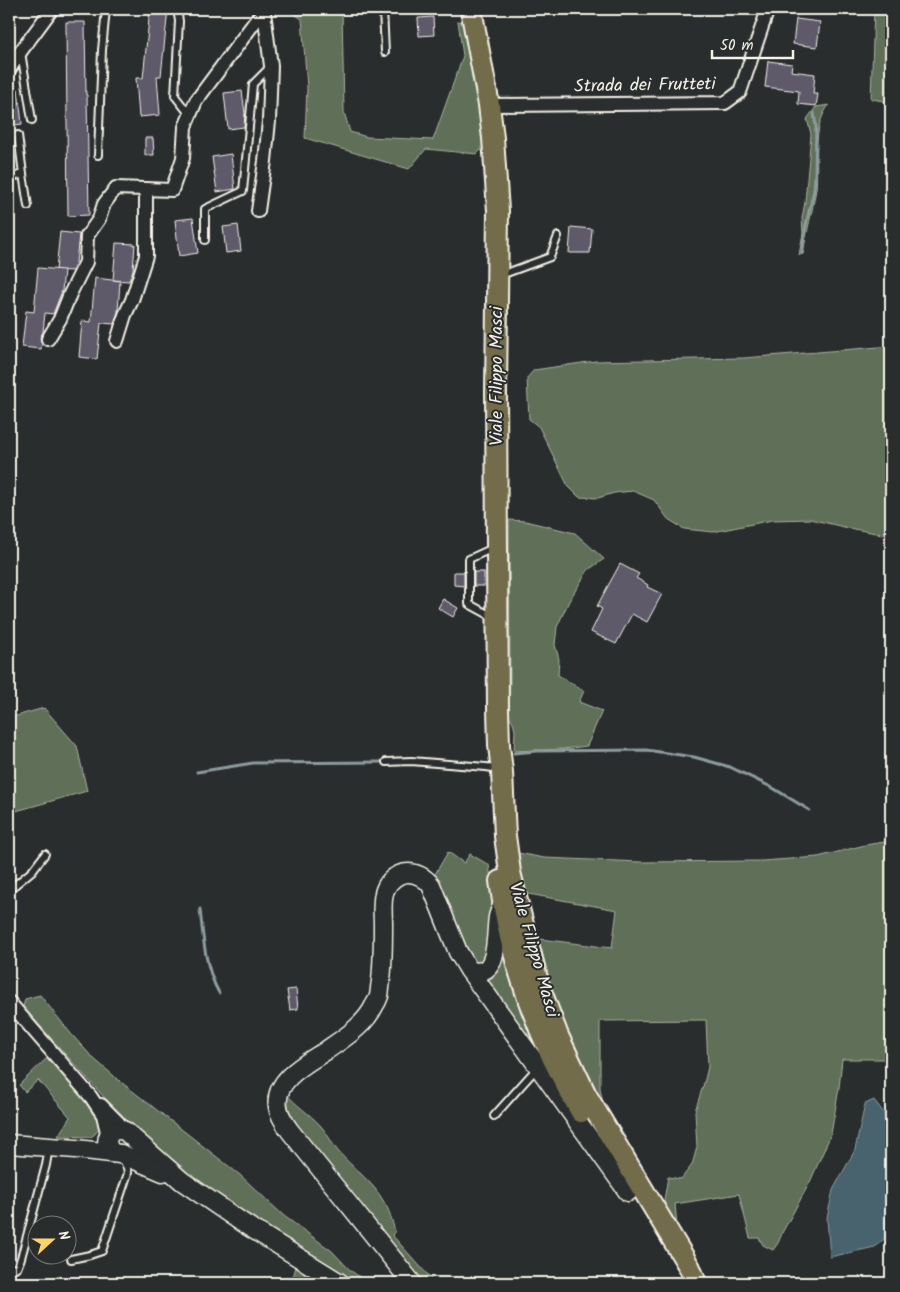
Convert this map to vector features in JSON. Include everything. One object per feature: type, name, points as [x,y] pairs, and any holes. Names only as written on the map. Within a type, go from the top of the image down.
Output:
[{"type":"main road","name":"Viale Filippo Masci","points":[[471,9],[494,138],[498,211],[496,393],[499,769],[510,872],[516,902],[539,986],[558,1036],[586,1095],[690,1268],[696,1283]]},
{"type":"main road","name":"Viale Filippo Masci","points":[[499,769],[493,798],[495,837],[503,905],[518,968],[534,1014],[563,1081],[678,1275],[685,1283]]},
{"type":"main road","name":"Viale Filippo Masci","points":[[503,905],[509,888],[510,872]]},
{"type":"main road","points":[[412,1283],[290,1131],[278,1108],[281,1088],[288,1078],[301,1066],[347,1035],[372,1010],[379,996],[384,954],[384,895],[386,887],[394,878],[405,873],[419,875],[427,881],[458,952],[469,970],[628,1192]]},
{"type":"main road","points":[[469,970],[481,972],[487,969],[492,962],[499,915],[503,905]]},
{"type":"main road","points":[[538,1067],[572,1097]]},
{"type":"main road","name":"Viale Filippo Masci","points":[[572,1097],[588,1110],[610,1136]]},
{"type":"main road","points":[[9,1144],[76,1149],[98,1144],[118,1143],[143,1156],[243,1223],[340,1283]]},
{"type":"street","points":[[9,70],[52,9]]},
{"type":"street","name":"Strada dei Frutteti","points":[[489,105],[725,103],[740,92],[768,9]]},
{"type":"street","points":[[48,339],[60,319],[86,262],[87,236],[99,219],[104,204],[116,188],[172,190],[183,158],[185,127],[196,101],[264,10]]},
{"type":"street","points":[[258,211],[266,162],[271,66],[264,10]]},
{"type":"street","points":[[241,40],[260,41],[268,45]]},
{"type":"street","points":[[117,341],[146,256],[146,189]]},
{"type":"street","points":[[9,1002],[91,1097],[107,1110],[118,1143]]},
{"type":"lane","points":[[9,14],[12,9]]},
{"type":"lane","points":[[98,155],[102,50],[106,9]]},
{"type":"lane","points":[[178,9],[175,96],[190,115]]},
{"type":"lane","points":[[383,9],[384,52]]},
{"type":"lane","points":[[21,51],[32,120]]},
{"type":"lane","points":[[205,240],[205,209],[243,191],[253,84],[271,66]]},
{"type":"lane","points":[[18,135],[28,206]]},
{"type":"lane","points":[[9,178],[23,174]]},
{"type":"lane","points":[[497,276],[550,257],[558,236]]},
{"type":"lane","points":[[497,546],[469,559],[469,604],[497,620]]},
{"type":"lane","points":[[386,762],[411,761],[499,769]]},
{"type":"lane","points":[[9,890],[32,871],[45,854]]},
{"type":"lane","points":[[494,1116],[538,1067]]},
{"type":"lane","points":[[78,1258],[102,1251],[128,1172],[118,1143]]},
{"type":"lane","points":[[9,1272],[18,1266],[21,1258],[50,1147]]},
{"type":"green space","points":[[286,9],[342,9],[344,112],[350,132],[367,137],[433,140],[463,56],[458,21],[470,25],[489,141],[477,154],[426,149],[409,169],[305,138],[307,88],[302,19]]},
{"type":"green space","points":[[874,9],[891,9],[891,127],[884,101],[871,99]]},
{"type":"green space","points":[[829,105],[823,114],[820,124],[815,197],[803,254],[799,255],[803,233],[802,218],[811,134],[807,119],[816,107]]},
{"type":"green space","points":[[891,346],[891,531],[882,534],[810,519],[772,520],[713,532],[684,529],[668,519],[654,500],[633,491],[614,493],[598,498],[579,497],[568,486],[539,427],[529,419],[527,378],[534,370],[595,361],[744,358]]},
{"type":"green space","points":[[509,520],[525,521],[575,533],[604,559],[588,570],[569,601],[557,627],[555,645],[559,659],[558,675],[584,691],[579,702],[602,711],[587,746],[514,751],[515,731],[509,716]]},
{"type":"green space","points":[[44,708],[77,746],[87,791],[9,813],[9,718]]},
{"type":"green space","points":[[891,841],[891,1059],[842,1059],[831,1134],[810,1182],[773,1250],[763,1245],[759,1238],[750,1238],[739,1194],[675,1204],[678,1235],[663,1206],[668,1177],[681,1179],[692,1165],[697,1147],[695,1111],[708,1067],[706,1020],[600,1021],[600,1088],[605,1116],[568,1043],[532,938],[612,948],[617,910],[523,893],[518,853],[544,858],[641,862],[762,861],[818,857],[865,845]]},
{"type":"green space","points":[[448,852],[464,863],[470,854],[489,865],[494,919],[491,955],[480,963],[472,961],[461,939],[450,906],[435,874]]},
{"type":"green space","points":[[503,938],[553,1075],[482,975]]},
{"type":"green space","points":[[40,995],[93,1058],[121,1082],[240,1175],[284,1216],[332,1251],[350,1270],[365,1281],[378,1283],[354,1283],[197,1181],[148,1141],[111,1105],[23,1007],[25,999]]},
{"type":"green space","points":[[48,1057],[94,1108],[100,1123],[99,1129],[91,1137],[58,1136],[70,1117],[38,1080],[25,1092],[19,1085]]},
{"type":"green space","points":[[286,1093],[320,1125],[337,1150],[379,1194],[389,1212],[395,1231],[392,1235],[435,1283],[422,1283],[290,1117]]},
{"type":"green space","points":[[297,1264],[326,1283],[291,1283]]},
{"type":"green space","points":[[400,1272],[409,1283],[378,1283],[392,1280]]},
{"type":"water","points":[[874,1100],[884,1113],[888,1150],[885,1238],[875,1247],[830,1257],[827,1218],[833,1190],[855,1150],[865,1104]]},
{"type":"building","points":[[150,9],[168,9],[161,76],[157,76],[160,115],[139,117],[136,78],[143,78]]},
{"type":"building","points":[[433,17],[434,35],[419,36],[418,18]]},
{"type":"building","points":[[796,19],[820,22],[817,47],[793,44]]},
{"type":"building","points":[[66,22],[85,22],[89,215],[68,216]]},
{"type":"building","points":[[768,61],[792,64],[791,71],[815,74],[813,94],[818,94],[816,106],[798,104],[799,91],[765,87]]},
{"type":"building","points":[[18,89],[22,124],[9,126],[9,90]]},
{"type":"building","points":[[242,91],[245,113],[244,127],[228,129],[224,93]]},
{"type":"building","points":[[145,138],[153,138],[154,155],[145,155]]},
{"type":"building","points":[[231,154],[235,189],[217,192],[212,157]]},
{"type":"building","points":[[193,218],[198,253],[179,256],[175,220]]},
{"type":"building","points":[[238,225],[241,251],[226,253],[223,227]]},
{"type":"building","points":[[571,227],[592,229],[590,253],[569,253]]},
{"type":"building","points":[[60,232],[79,234],[76,263],[72,271],[56,270]]},
{"type":"building","points":[[116,243],[135,244],[133,270],[129,281],[113,280]]},
{"type":"building","points":[[38,268],[64,270],[62,291],[53,314],[45,313],[43,332],[40,338],[41,349],[22,347],[26,311],[34,312]]},
{"type":"building","points":[[95,278],[120,281],[118,312],[114,324],[101,323],[97,359],[79,357],[82,321],[91,322]]},
{"type":"building","points":[[620,564],[639,574],[636,578],[648,585],[647,587],[662,594],[647,622],[632,614],[616,644],[591,632],[602,609],[597,606]]},
{"type":"building","points":[[454,572],[464,572],[464,586],[454,585]]},
{"type":"building","points":[[474,572],[484,572],[484,586],[474,586]]},
{"type":"building","points":[[443,599],[458,608],[453,617],[438,608]]},
{"type":"building","points":[[296,989],[298,1009],[290,1010],[287,990]]},
{"type":"waterway","points":[[802,253],[805,229],[814,190],[816,126],[814,113]]},
{"type":"waterway","points":[[514,753],[646,750],[694,757],[730,767],[773,788],[809,810]]},
{"type":"waterway","points":[[197,772],[253,763],[381,762]]},
{"type":"waterway","points":[[200,909],[208,963],[219,993]]}]
